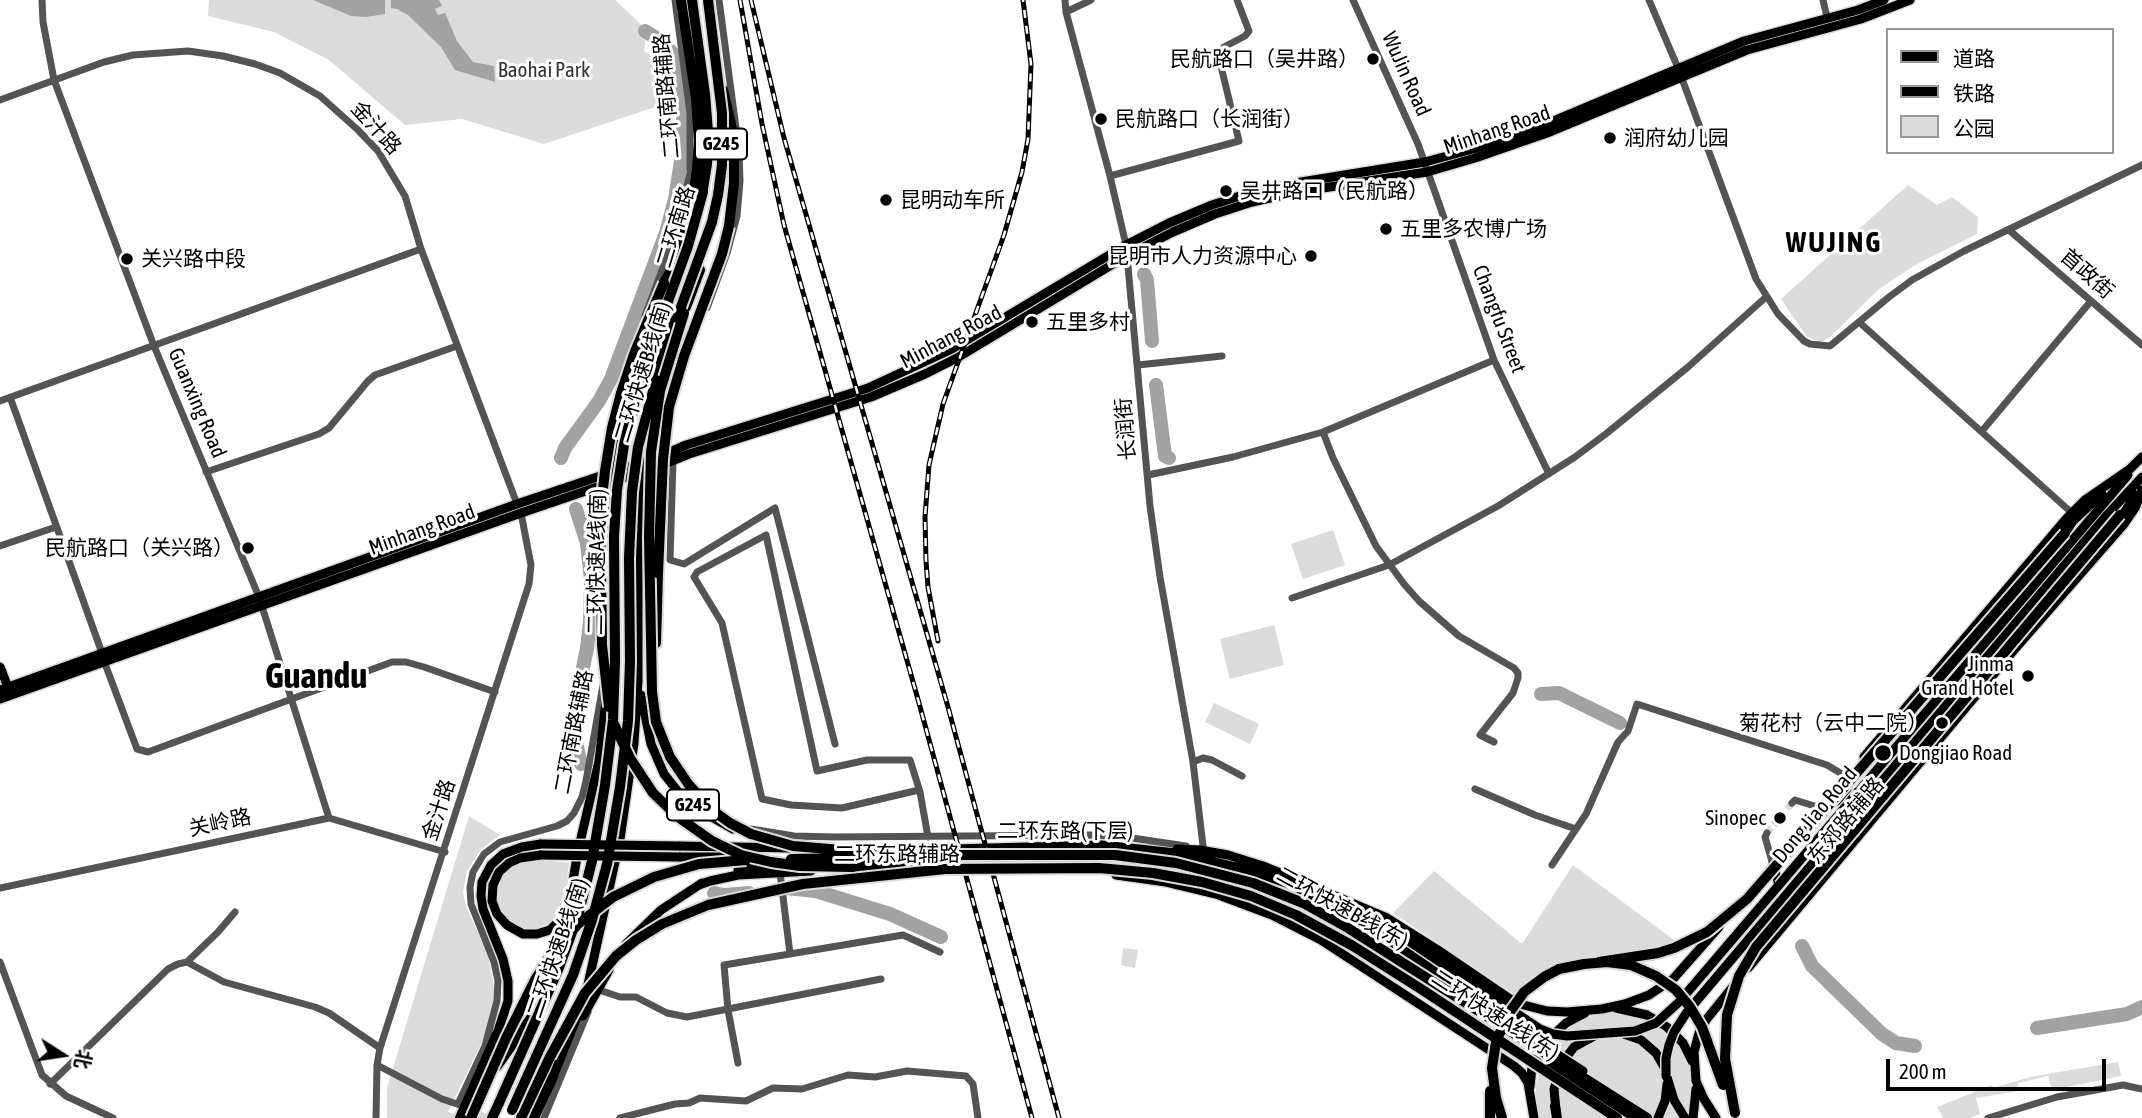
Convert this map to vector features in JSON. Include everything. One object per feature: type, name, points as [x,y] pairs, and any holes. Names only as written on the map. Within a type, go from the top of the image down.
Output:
[{"type":"highway","points":[[681,0],[697,113],[698,169],[687,223],[634,354],[611,428],[603,486],[600,542],[604,668],[609,708],[620,740],[644,780],[665,805],[694,829],[734,852],[771,862],[800,866],[945,869]]},
{"type":"highway","name":"二环快速A线(南)","points":[[492,1118],[558,970],[578,916],[592,861],[612,720],[615,661],[614,536],[624,445],[640,379],[688,246],[704,192],[707,114],[694,0]]},
{"type":"highway","name":"二环快速B线(南)","points":[[508,1118],[562,1002],[583,948],[600,892],[616,812],[627,732],[631,514],[638,447],[658,373],[715,209],[722,165],[720,92],[707,0]]},
{"type":"highway","points":[[684,23],[702,85],[707,114]]},
{"type":"highway","points":[[656,722],[654,674],[666,428],[678,375],[722,254],[729,226],[734,183],[733,136],[712,41]]},
{"type":"highway","points":[[664,283],[694,226],[704,192]]},
{"type":"highway","points":[[715,209],[701,265],[664,374],[652,438],[649,576],[652,692],[656,722],[670,757],[696,794],[721,817],[751,834],[805,847],[935,855]]},
{"type":"highway","points":[[1736,1116],[1727,1073],[1725,1033],[1731,996],[1746,961],[2120,515]]},
{"type":"highway","points":[[1490,1118],[1494,1050],[1507,1016],[1530,987],[1559,969],[1658,953],[1684,944],[1707,932],[1747,899],[2065,533]]},
{"type":"highway","name":"二环快速B线(东)","points":[[935,855],[1078,854],[1134,857],[1199,868],[1267,888],[1303,903],[1348,928],[1647,1118]]},
{"type":"highway","points":[[471,1118],[515,1020],[545,963],[578,924],[613,897],[654,877],[687,866],[713,862],[935,855]]},
{"type":"highway","name":"二环快速A线(东)","points":[[945,869],[1079,867],[1136,871],[1202,882],[1264,901],[1296,915],[1364,953],[1617,1118]]},
{"type":"highway","points":[[521,1118],[564,1030],[593,982],[626,948],[662,923],[708,905],[803,884],[945,869]]},
{"type":"highway","points":[[1599,962],[1631,965],[1664,981],[1686,1001],[1702,1027],[1736,1116]]},
{"type":"highway","points":[[462,1118],[497,1034]]},
{"type":"highway","points":[[462,1118],[514,1042]]},
{"type":"highway","points":[[1494,1050],[1493,1087],[1502,1118]]},
{"type":"highway","points":[[534,1118],[553,1077]]},
{"type":"highway","points":[[1555,1106],[1558,1118]]},
{"type":"main road","name":"二环南路","points":[[694,0],[710,114],[710,157],[706,192],[681,272],[628,400],[617,440],[611,477],[607,536],[605,719],[578,851],[572,893],[568,909],[560,921],[550,930],[537,934],[523,934],[506,925],[497,915],[492,901],[493,885],[499,872],[520,858],[541,855],[679,857],[865,860]]},
{"type":"main road","name":"二环南路","points":[[638,641],[638,537],[646,418],[652,387],[665,346],[706,236],[720,165],[721,132],[707,0]]},
{"type":"main road","name":"Minhang Road","points":[[0,699],[6,690],[611,477],[673,461],[871,397],[957,358],[1168,223],[1212,205],[1249,193],[1295,183],[1426,167],[1547,133],[1640,96],[1679,72],[1744,41],[1884,0]]},
{"type":"main road","name":"Minhang Road","points":[[1679,72],[1747,50],[1861,19],[1910,0]]},
{"type":"main road","name":"Minhang Road","points":[[643,467],[686,445],[803,409],[894,377],[952,349],[1127,250]]},
{"type":"main road","name":"东郊路辅路","points":[[1602,1009],[1649,995],[1680,971],[2072,513],[2142,457]]},
{"type":"main road","points":[[2065,533],[2081,513],[2142,457]]},
{"type":"main road","name":"Dong Jiao Road","points":[[1610,1033],[1635,1031],[1649,1026],[1663,1018],[1678,1003],[2142,457]]},
{"type":"main road","points":[[2120,515],[2128,507],[2142,479]]},
{"type":"main road","name":"Dong Jiao Road","points":[[1657,1118],[1665,1101],[1669,1045],[1687,1012],[2107,515],[2142,479]]},
{"type":"main road","name":"东郊路辅路","points":[[1695,1076],[1694,1052],[1702,1027],[1710,1014],[1959,714],[2124,524],[2135,508],[2142,489]]},
{"type":"main road","points":[[553,1077],[585,995],[618,852],[634,743],[638,641]]},
{"type":"main road","name":"G245","points":[[638,641],[642,702],[651,744],[672,785],[698,809],[731,828],[760,838],[817,847],[863,849]]},
{"type":"main road","points":[[0,667],[6,690]]},
{"type":"main road","points":[[514,1042],[550,984],[581,894],[600,812],[605,719]]},
{"type":"main road","points":[[1821,808],[1858,792]]},
{"type":"main road","name":"二环东路(下层)","points":[[863,849],[1081,844],[1203,853]]},
{"type":"main road","points":[[497,1034],[506,1010],[509,987],[505,965],[483,909],[481,896],[482,882],[491,865],[503,854],[517,848],[541,845],[863,849]]},
{"type":"main road","points":[[1203,853],[1303,890],[1361,923],[1657,1118]]},
{"type":"main road","name":"G245","points":[[1203,853],[1254,863],[1358,904],[1398,924],[1507,998],[1526,1007],[1567,1012],[1614,1008],[1636,1011],[1667,1027],[1689,1053],[1697,1096],[1693,1118]]},
{"type":"main road","name":"二环东路(下层)","points":[[865,860],[1070,855],[1127,858],[1199,868],[1253,883],[1298,900],[1355,932],[1635,1118]]},
{"type":"main road","name":"G245","points":[[1127,858],[1166,866],[1226,898]]},
{"type":"main road","points":[[553,1077],[589,1004],[624,947],[662,910],[699,885],[733,872],[762,865],[865,860]]},
{"type":"main road","points":[[1773,865],[1779,885]]},
{"type":"main road","name":"二环东路辅路","points":[[699,885],[738,875],[1084,872],[1154,880],[1226,898],[1261,910],[1308,932],[1387,981],[1509,1063],[1524,1076],[1530,1098]]},
{"type":"main road","points":[[1302,882],[1346,903],[1401,936],[1546,1032],[1567,1036],[1610,1033],[1631,1036],[1650,1046],[1661,1060],[1674,1100],[1685,1118]]},
{"type":"main road","points":[[1532,1118],[1532,1067],[1546,1042],[1566,1023],[1590,1011],[1602,1009]]},
{"type":"main road","points":[[1555,1106],[1555,1080],[1567,1055],[1582,1041],[1610,1033]]},
{"type":"main road","points":[[1695,1076],[1701,1093],[1716,1118]]},
{"type":"street","name":"Guanxing Road","points":[[42,0],[43,22],[54,80],[154,346],[260,601],[330,818]]},
{"type":"street","name":"二环南路辅路","points":[[611,477],[630,363],[677,230],[690,173],[690,113],[675,0]]},
{"type":"street","points":[[643,467],[645,441],[654,409],[691,343],[711,300],[737,216],[740,181],[738,144],[719,0]]},
{"type":"street","name":"长润街","points":[[1065,0],[1127,250],[1150,506],[1160,577],[1194,762],[1203,853]]},
{"type":"street","points":[[1066,12],[1091,0]]},
{"type":"street","points":[[1110,176],[1239,141],[1219,58],[1224,47],[1249,31],[1237,0]]},
{"type":"street","name":"WuJin Road","points":[[1353,0],[1408,119],[1426,167]]},
{"type":"street","points":[[1649,0],[1679,72],[1756,279],[1777,314],[1810,344],[1830,346],[1912,280],[1964,251],[2142,165]]},
{"type":"street","points":[[1823,0],[1827,17]]},
{"type":"street","name":"金汁路","points":[[0,100],[104,62],[133,55],[188,51],[223,56],[280,73],[330,105],[378,151],[405,196],[421,249],[519,509],[530,565],[529,584],[380,1048],[376,1118]]},
{"type":"street","name":"Changfu Street","points":[[1426,167],[1494,360],[1549,474]]},
{"type":"street","name":"首政街","points":[[2009,230],[2142,345]]},
{"type":"street","points":[[0,401],[421,249]]},
{"type":"street","points":[[1292,598],[1390,565],[1498,506],[1549,474],[1607,433],[1668,384],[1766,297]]},
{"type":"street","points":[[1982,431],[2091,301]]},
{"type":"street","points":[[1859,322],[2072,513]]},
{"type":"street","points":[[206,472],[319,434],[329,428],[375,375],[457,346]]},
{"type":"street","points":[[1138,365],[1222,356]]},
{"type":"street","points":[[1148,475],[1233,457],[1323,432],[1494,360]]},
{"type":"street","points":[[10,397],[137,749],[148,752],[392,662],[406,662],[424,667],[495,692]]},
{"type":"street","points":[[1323,432],[1332,458],[1376,546],[1419,601],[1468,642],[1514,668],[1518,673],[1513,693],[1480,735],[1494,742]]},
{"type":"street","points":[[673,461],[670,560],[684,564],[722,623],[762,799],[791,805],[842,808],[919,790]]},
{"type":"street","points":[[684,564],[775,508],[835,744]]},
{"type":"street","points":[[0,546],[56,527]]},
{"type":"street","points":[[694,577],[697,572],[712,563],[766,535],[817,771],[867,760],[910,760],[928,837]]},
{"type":"street","name":"二环南路辅路","points":[[377,1065],[459,1105],[485,1046],[497,1001],[498,981],[494,962],[471,904],[473,872],[480,860],[495,845],[512,837],[557,826],[567,821],[577,808],[586,780],[601,704],[607,622]]},
{"type":"street","points":[[1552,864],[1586,814],[1618,742],[1628,731],[1637,704],[1827,765],[1847,777]]},
{"type":"street","points":[[1194,762],[1203,758],[1212,760],[1242,776]]},
{"type":"street","points":[[1475,789],[1576,829]]},
{"type":"street","points":[[1792,803],[1795,800],[1821,808]]},
{"type":"street","name":"二环东路辅路","points":[[698,809],[732,825],[774,834],[814,837],[1096,835],[1144,839],[1203,853]]},
{"type":"street","name":"关岭路","points":[[0,888],[330,818],[445,852]]},
{"type":"street","points":[[1767,833],[1765,836],[1773,865]]},
{"type":"street","points":[[780,875],[790,954]]},
{"type":"street","points":[[50,1084],[168,969],[187,962],[218,933],[234,912]]},
{"type":"street","points":[[738,1063],[728,1010],[724,965],[903,935],[940,952]]},
{"type":"street","points":[[544,1118],[599,990],[624,947]]},
{"type":"street","points":[[0,962],[42,1075],[66,1097],[113,1118]]},
{"type":"street","points":[[187,962],[224,982],[315,1007],[380,1048]]},
{"type":"street","points":[[599,990],[620,997],[636,997],[676,1016],[687,1017],[881,979]]},
{"type":"street","points":[[620,1118],[689,1103],[700,1098],[746,1101],[773,1088],[802,1089],[848,1075],[875,1077],[907,1071],[966,1076],[973,1083],[978,1118]]},
{"type":"street","points":[[1988,1118],[2057,1097],[2123,1085],[2142,1089]]},
{"type":"green space","name":"Baohai Park","points":[[209,0],[615,0],[647,30],[644,51],[667,66],[673,101],[544,144],[462,119],[405,125],[329,60],[274,32],[208,16]]},
{"type":"green space","points":[[1908,185],[1937,205],[1952,197],[1978,217],[1977,234],[1915,265],[1879,289],[1830,337],[1821,342],[1807,337],[1781,299]]},
{"type":"green space","points":[[1333,530],[1345,565],[1303,579],[1291,544]]},
{"type":"green space","points":[[1274,625],[1284,665],[1230,679],[1220,639]]},
{"type":"green space","points":[[1214,703],[1259,724],[1250,744],[1205,722]]},
{"type":"green space","points":[[469,816],[500,835],[481,849],[467,871],[463,892],[466,906],[488,955],[494,986],[494,1007],[486,1034],[448,1112],[457,1115],[455,1118],[387,1118],[387,1088]]},
{"type":"green space","points":[[544,860],[569,863],[565,899],[560,911],[550,923],[536,929],[524,929],[504,916],[498,904],[497,886],[511,867]]},
{"type":"green space","points":[[1573,865],[1678,943],[1657,953],[1556,969],[1514,994],[1393,913],[1434,871],[1522,944]]},
{"type":"green space","points":[[1123,948],[1138,950],[1135,968],[1121,965]]},
{"type":"green space","points":[[1608,1012],[1645,1018],[1666,1031],[1674,1040],[1691,1073],[1693,1098],[1688,1118],[1540,1118],[1536,1085],[1547,1050],[1554,1040],[1573,1024]]},
{"type":"green space","points":[[2118,1062],[2121,1076],[2052,1090],[2048,1076],[2018,1083],[2019,1091],[1976,1098],[1980,1114],[1970,1118],[1943,1118],[1937,1107],[1992,1085],[1993,1088],[2030,1077]]},
{"type":"shaded area","points":[[313,0],[385,0],[385,14],[351,16]]},
{"type":"shaded area","points":[[391,0],[439,0],[442,6],[435,9],[438,15],[445,13],[457,41],[473,62],[494,66],[495,82],[455,70],[441,47],[408,15],[391,8]]},
{"type":"waterway","points":[[561,458],[611,379],[666,233],[675,199],[681,161],[684,105],[681,77],[672,53],[663,42],[645,31]]},
{"type":"waterway","points":[[1144,274],[1147,280],[1152,341]]},
{"type":"waterway","points":[[1156,385],[1165,456],[1169,458]]},
{"type":"waterway","points":[[576,509],[587,543],[591,580],[587,648],[575,707],[574,734],[581,764]]},
{"type":"waterway","points":[[1541,694],[1559,693],[1620,723]]},
{"type":"waterway","points":[[786,888],[816,891],[890,914],[941,937]]},
{"type":"waterway","points":[[714,893],[749,893]]},
{"type":"waterway","points":[[1802,946],[1812,966],[1882,1034],[1896,1043],[1915,1046]]},
{"type":"waterway","points":[[2037,1028],[2127,1014],[2142,1007]]},
{"type":"tunnel","points":[[1767,833],[1792,803]]},
{"type":"tunnel","points":[[470,1110],[487,1118]]},
{"type":"railway","points":[[740,0],[762,124],[784,225],[919,703],[1032,1118]]},
{"type":"railway","points":[[751,0],[784,138],[948,707],[1059,1118]]},
{"type":"railway","points":[[938,641],[926,561],[925,517],[929,465],[943,404],[1004,235],[1022,172],[1028,139],[1031,64],[1023,0]]},
{"type":"place","name":"民航路口（吴井路）","points":[[1373,59]]},
{"type":"place","name":"民航路口（长润街）","points":[[1101,119]]},
{"type":"place","name":"润府幼儿园","points":[[1610,138]]},
{"type":"place","name":"吴井路口（民航路）","points":[[1226,191]]},
{"type":"place","name":"昆明动车所","points":[[886,200]]},
{"type":"place","name":"五里多农博广场","points":[[1386,229]]},
{"type":"place","name":"昆明市人力资源中心","points":[[1311,256]]},
{"type":"place","name":"关兴路中段","points":[[127,259]]},
{"type":"place","name":"五里多村","points":[[1032,322]]},
{"type":"place","name":"民航路口（关兴路）","points":[[248,548]]},
{"type":"place","name":"Jinma Grand Hotel","points":[[2028,676]]},
{"type":"place","name":"菊花村（云中二院）","points":[[1942,723]]},
{"type":"place","name":"Dongjiao Road","points":[[1883,753]]},
{"type":"place","name":"Sinopec","points":[[1780,818]]},
{"type":"district","name":"WUJING","points":[[1834,243]]},
{"type":"district","name":"Guandu","points":[[316,677]]}]
